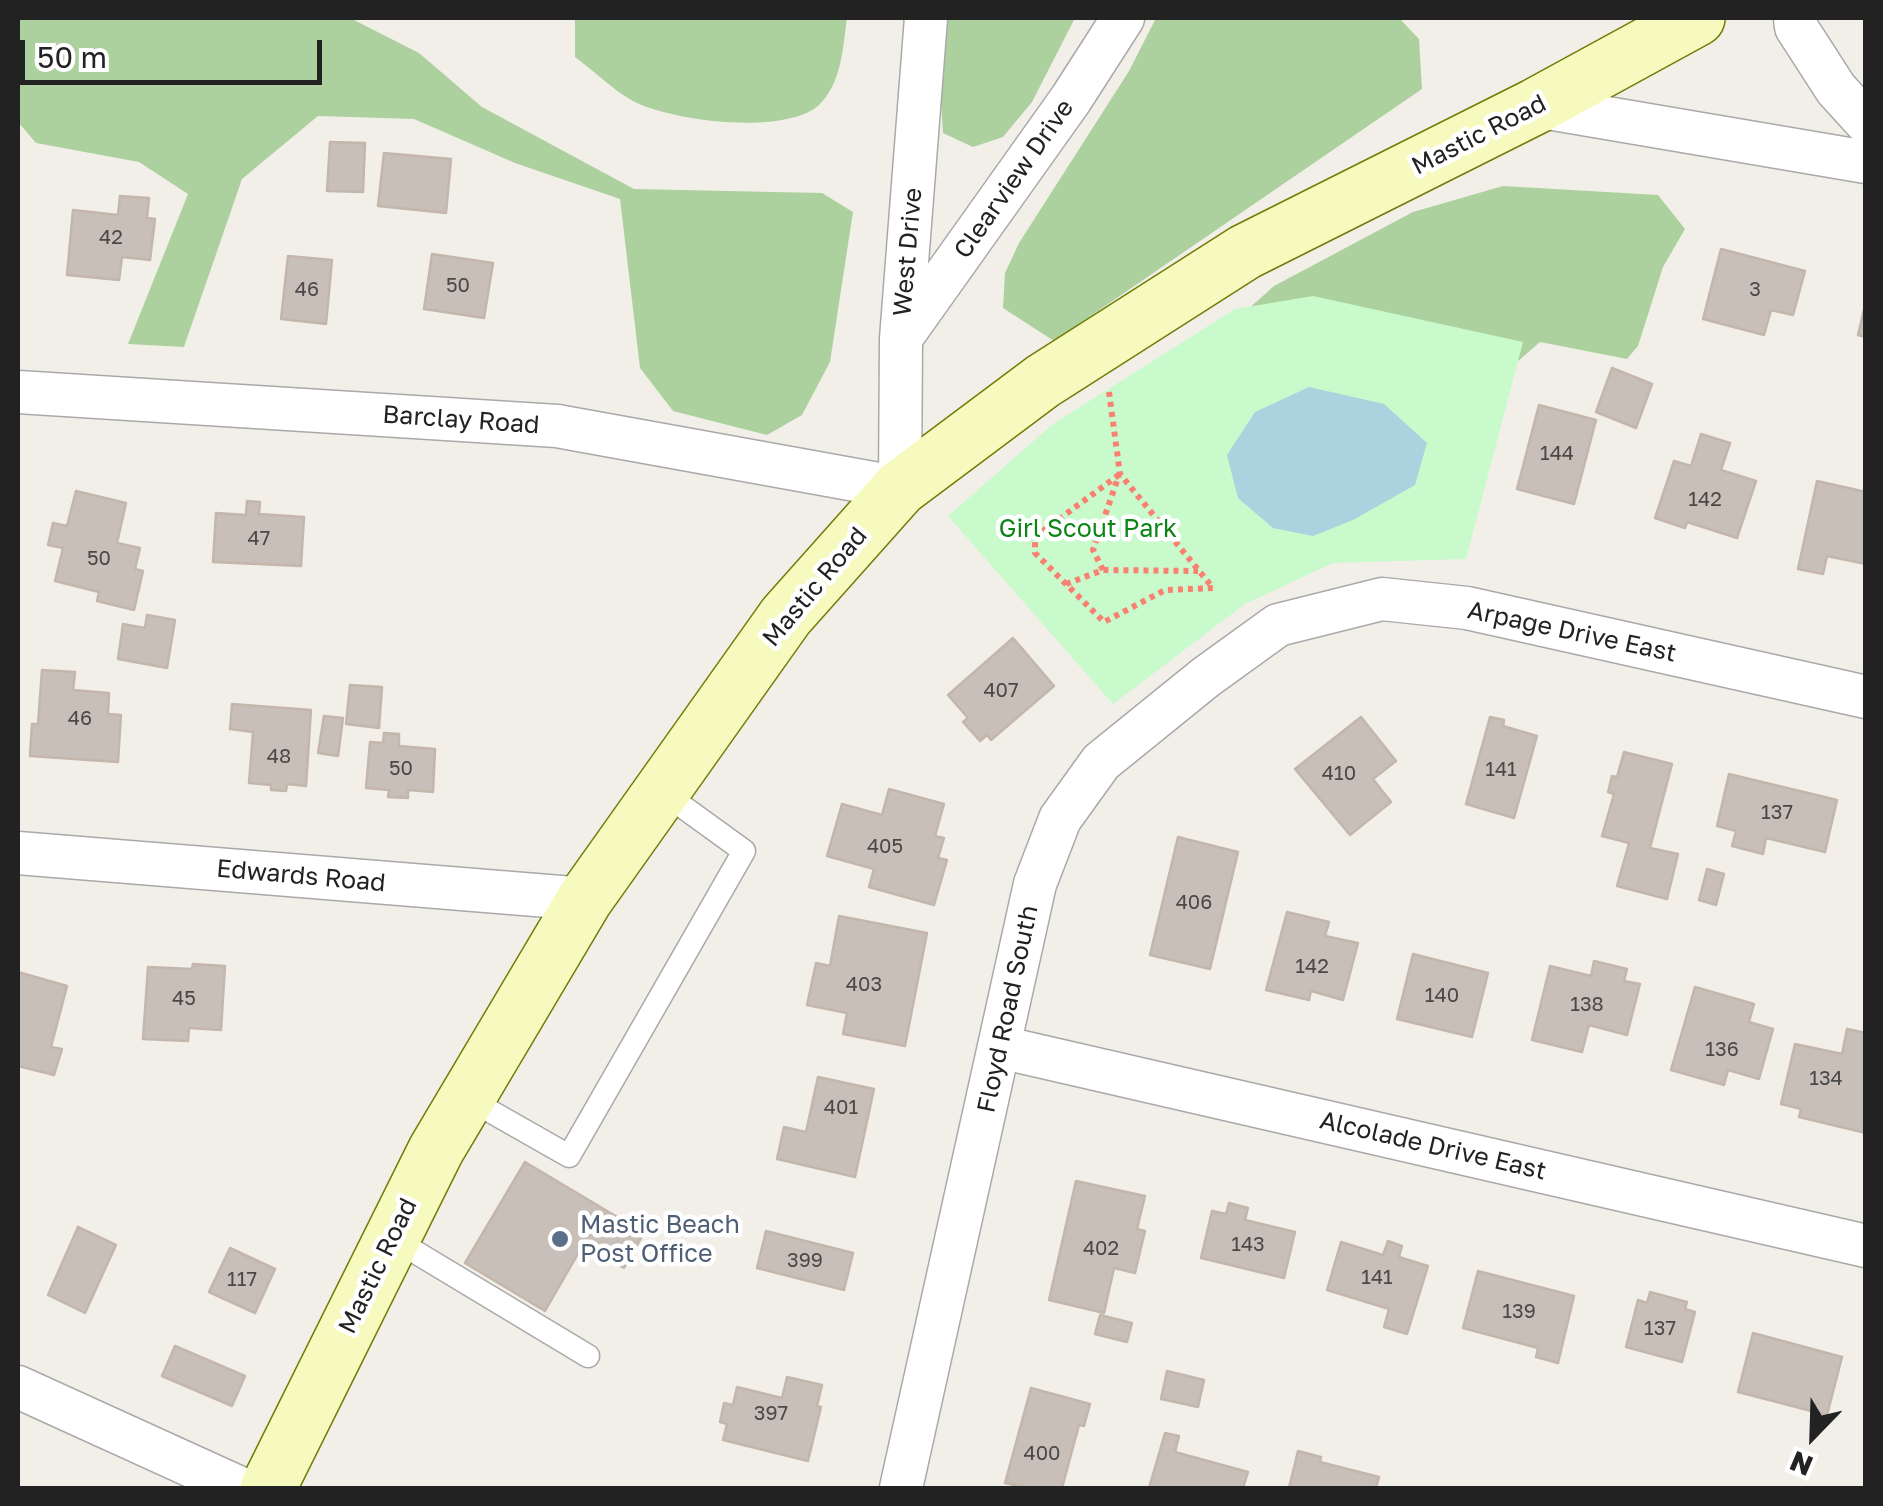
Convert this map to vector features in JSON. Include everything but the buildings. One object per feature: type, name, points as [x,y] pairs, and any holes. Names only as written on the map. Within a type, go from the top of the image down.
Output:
[{"type":"main road","name":"Mastic Road","points":[[268,1488],[436,1150],[586,899],[786,616],[900,488],[1043,382],[1245,252],[1536,106],[1697,18]]},
{"type":"street","name":"West Drive","points":[[900,488],[901,338],[926,18]]},
{"type":"street","name":"Clearview Drive","points":[[901,338],[1071,100],[1123,18]]},
{"type":"street","points":[[1795,18],[1796,27],[1836,88],[1866,122]]},
{"type":"street","points":[[1536,106],[1866,162]]},
{"type":"street","name":"Barclay Road","points":[[18,392],[556,426],[900,488]]},
{"type":"street","name":"Arpage Drive East","points":[[1278,625],[1382,599],[1467,608],[1866,697]]},
{"type":"street","name":"Floyd Road South","points":[[900,1488],[1035,884],[1060,819],[1102,762],[1206,677],[1278,625]]},
{"type":"street","name":"Edwards Road","points":[[18,854],[586,899]]},
{"type":"street","name":"Alcolade Drive East","points":[[1000,1047],[1866,1246]]},
{"type":"street","points":[[18,1387],[240,1488]]},
{"type":"lane","points":[[466,1098],[569,1156],[744,851],[661,791]]},
{"type":"lane","points":[[392,1238],[588,1356]]},
{"type":"path","points":[[1096,348],[1114,411],[1120,474],[1094,550],[1103,570]]},
{"type":"path","points":[[1120,474],[1213,588],[1166,590],[1104,622],[1035,553],[1034,536],[1120,474]]},
{"type":"path","points":[[1066,584],[1103,570],[1199,571]]},
{"type":"green space","points":[[18,18],[350,18],[419,53],[482,107],[634,189],[822,193],[853,212],[830,362],[802,415],[767,435],[673,411],[640,368],[620,199],[515,163],[414,119],[318,116],[242,179],[184,347],[128,344],[188,194],[139,162],[36,143],[18,122]]},
{"type":"green space","points":[[575,18],[847,18],[837,75],[827,96],[803,115],[754,123],[671,114],[631,100],[575,57]]},
{"type":"green space","points":[[946,18],[1075,18],[1032,102],[1003,137],[973,147],[943,133],[940,87]]},
{"type":"green space","points":[[1156,18],[1399,18],[1419,39],[1422,89],[1054,341],[1003,308],[1005,273],[1019,243],[1129,71]]},
{"type":"green space","points":[[1503,186],[1658,195],[1685,229],[1663,267],[1638,346],[1627,359],[1540,342],[1487,388],[1152,395],[1274,286],[1413,212]]},
{"type":"green space","name":"Girl Scout Park","points":[[1313,296],[1523,342],[1466,559],[1333,563],[1245,604],[1113,704],[948,516],[1053,424],[1235,309]]},
{"type":"water","points":[[1309,387],[1384,404],[1427,443],[1415,485],[1353,520],[1313,536],[1273,528],[1238,498],[1227,455],[1255,412]]},
{"type":"place","name":"Mastic Beach Post Office","points":[[560,1239]]}]
